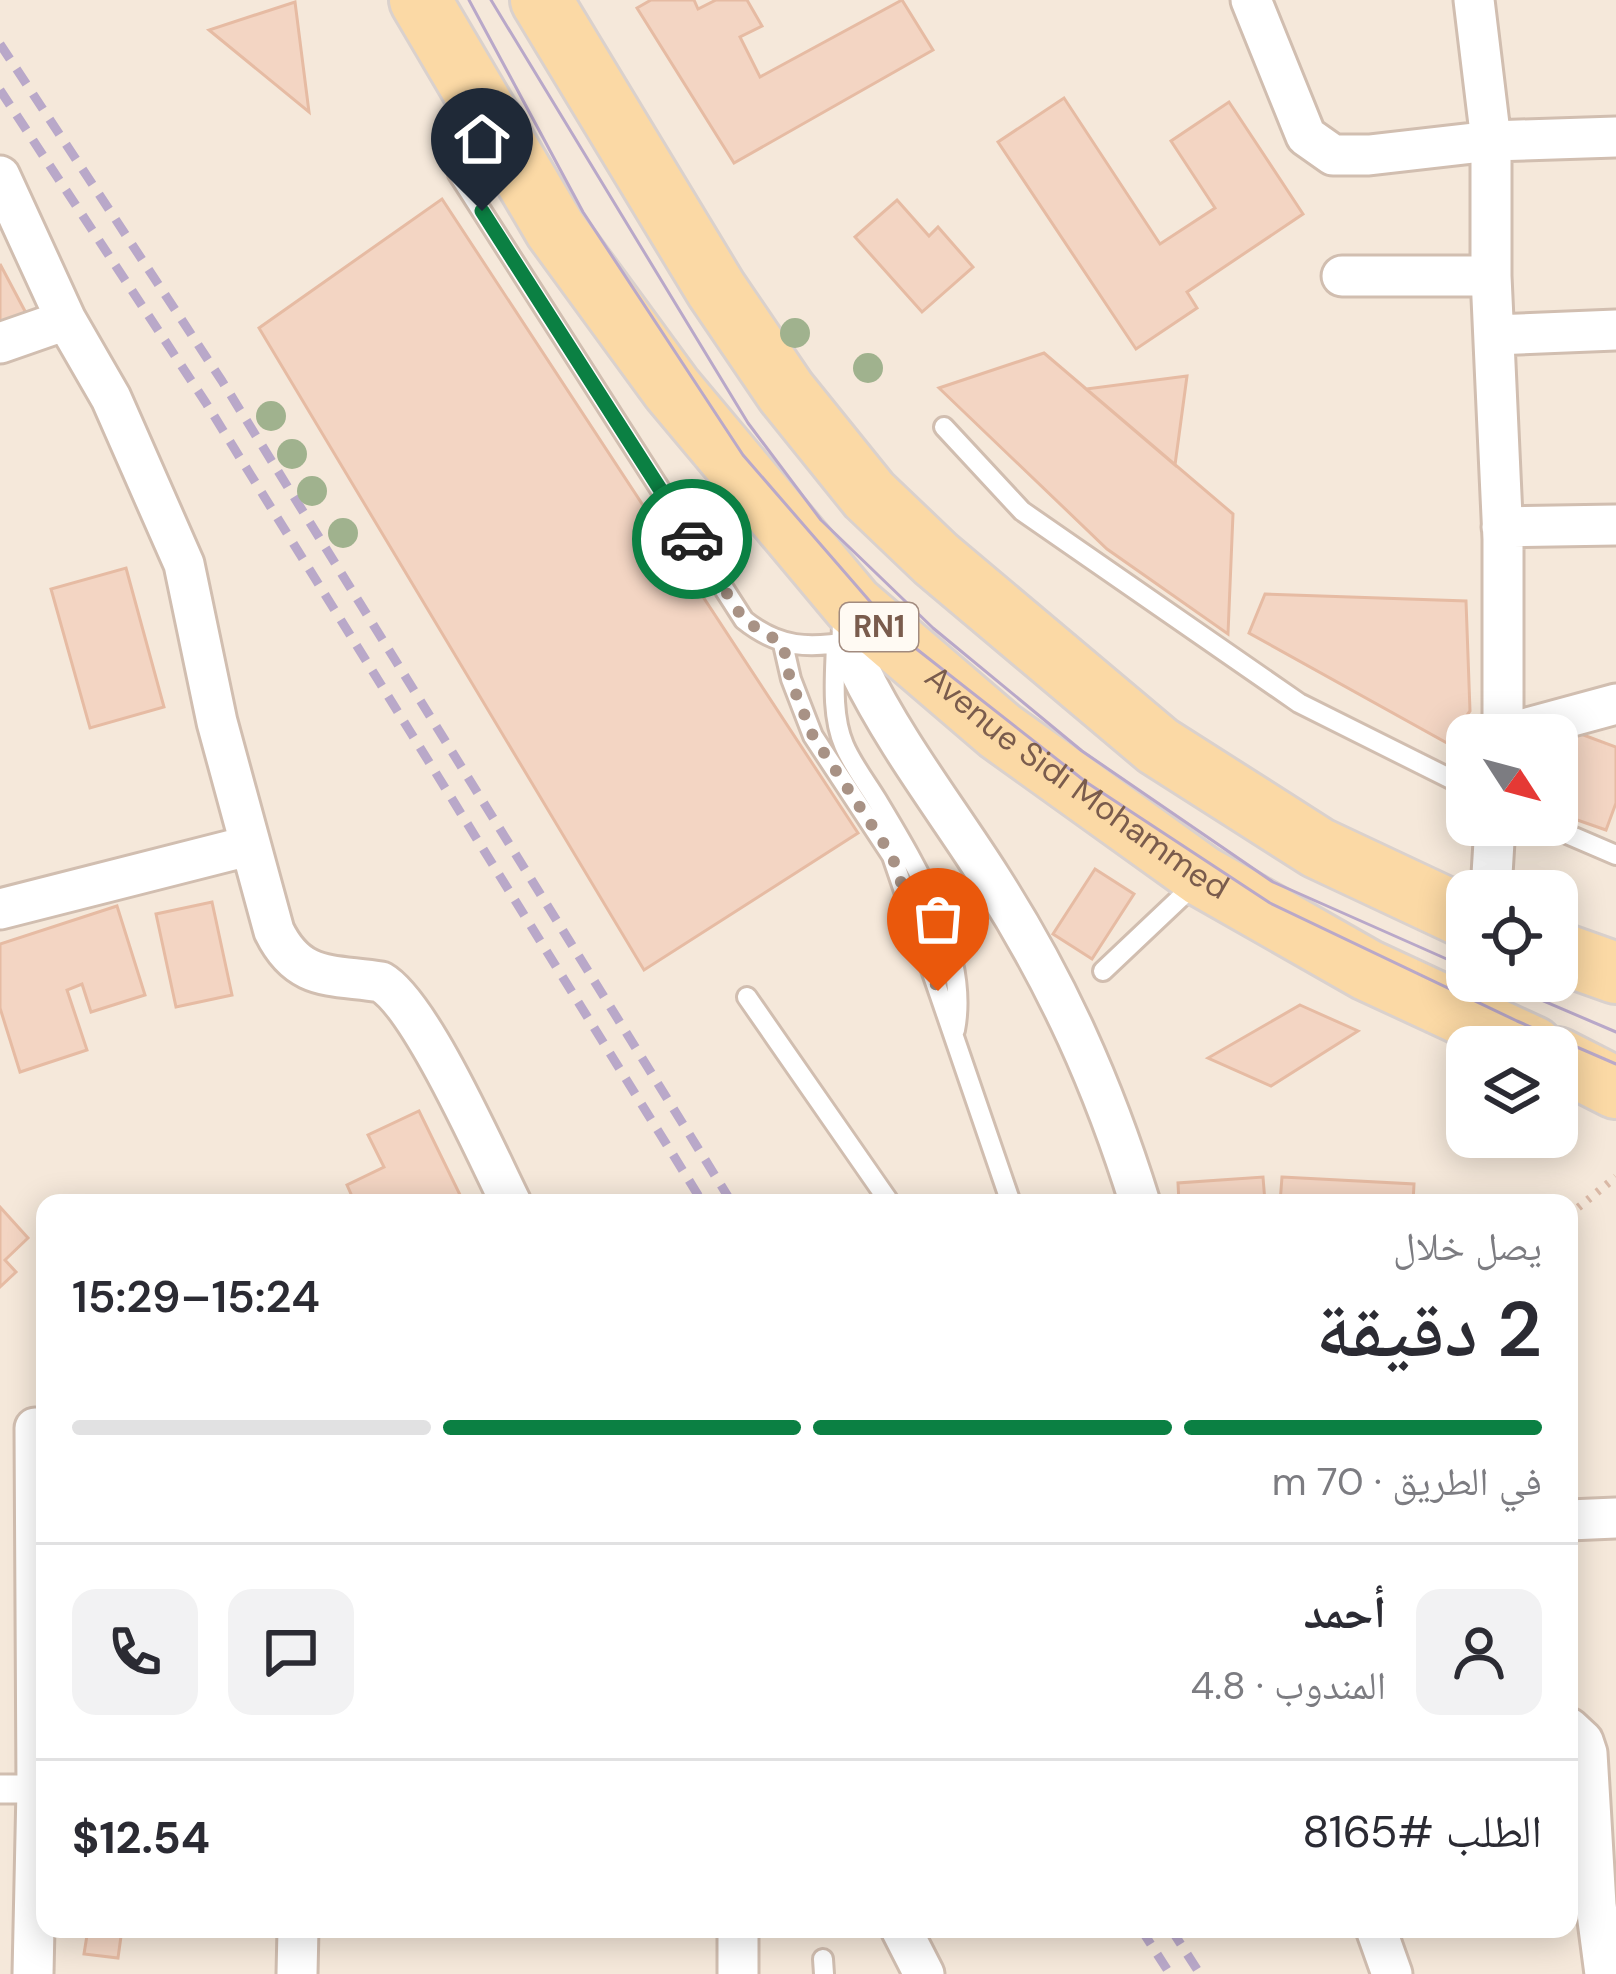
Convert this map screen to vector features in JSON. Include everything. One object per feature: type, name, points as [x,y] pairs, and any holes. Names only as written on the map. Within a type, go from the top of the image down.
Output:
[{"type":"main road","name":"Avenue Sidi Mohammed","points":[[420,0],[555,229],[659,371],[805,551],[847,630],[1000,731],[1202,876],[1366,970],[1487,1026]]},
{"type":"main road","name":"RN1","points":[[542,0],[716,289],[786,392],[869,495],[952,573],[1158,746],[1318,848],[1446,908]]},
{"type":"main road","points":[[1578,959],[1616,973]]},
{"type":"main road","points":[[1578,1069],[1616,1088]]},
{"type":"street","points":[[1251,0],[1306,136],[1333,155],[1616,136]]},
{"type":"street","points":[[1474,0],[1491,141],[1502,714]]},
{"type":"street","points":[[0,176],[66,320],[111,398],[184,565],[248,846],[274,931],[284,951],[316,974],[390,987],[417,1023],[506,1194]]},
{"type":"street","points":[[1342,276],[1491,276]]},
{"type":"street","points":[[0,343],[66,320]]},
{"type":"street","points":[[1494,335],[1616,330]]},
{"type":"street","points":[[1502,527],[1616,525]]},
{"type":"street","points":[[847,630],[866,684],[994,883],[1077,1029],[1113,1117],[1137,1194]]},
{"type":"street","points":[[1578,714],[1616,704]]},
{"type":"street","points":[[0,909],[248,846]]},
{"type":"street","points":[[26,1426],[19,1789],[34,1974]]},
{"type":"street","points":[[1578,1520],[1616,1518]]},
{"type":"street","points":[[1578,1736],[1587,1753],[1582,1905],[1605,1974]]},
{"type":"street","points":[[297,1974],[298,1938]]},
{"type":"street","points":[[738,1938],[738,1974]]},
{"type":"street","points":[[906,1938],[924,1974]]},
{"type":"street","points":[[1379,1938],[1392,1974]]},
{"type":"lane","points":[[479,98],[457,148],[458,174],[744,620],[783,644],[847,630],[836,697],[843,744],[917,866],[955,967],[959,1010],[953,1036]]},
{"type":"lane","points":[[944,427],[1022,511],[1299,703],[1446,776]]},
{"type":"lane","points":[[783,644],[790,679],[813,736],[892,856],[1008,1194]]},
{"type":"lane","points":[[1578,839],[1616,855]]},
{"type":"lane","points":[[1103,971],[1202,876]]},
{"type":"lane","points":[[747,997],[884,1194]]},
{"type":"path","points":[[1578,1208],[1616,1177]]},
{"type":"shaded area","points":[[0,0],[1616,0],[1616,1974],[0,1974]]},
{"type":"building","points":[[651,0],[694,0],[698,9],[716,0],[747,0],[762,26],[740,37],[760,77],[902,0],[933,50],[734,163],[637,8]]},
{"type":"building","points":[[295,2],[309,112],[209,30]]},
{"type":"building","points":[[1064,98],[1160,244],[1215,208],[1171,141],[1229,102],[1303,214],[1187,292],[1197,308],[1136,349],[998,142]]},
{"type":"building","points":[[442,199],[858,833],[644,970],[259,328]]},
{"type":"building","points":[[897,200],[929,236],[938,227],[973,267],[922,312],[855,237]]},
{"type":"building","points":[[0,264],[27,315],[0,330]]},
{"type":"building","points":[[1044,353],[1233,514],[1228,634],[1107,549],[939,388]]},
{"type":"building","points":[[1187,376],[1175,465],[1086,389]]},
{"type":"building","points":[[126,568],[164,707],[90,728],[51,589]]},
{"type":"building","points":[[1265,594],[1466,601],[1470,711],[1446,714],[1446,742],[1249,633]]},
{"type":"building","points":[[1578,733],[1616,747],[1616,803],[1606,830],[1578,820]]},
{"type":"building","points":[[1095,869],[1134,894],[1092,959],[1053,934]]},
{"type":"building","points":[[212,902],[232,995],[176,1007],[156,914]]},
{"type":"building","points":[[117,906],[145,995],[91,1012],[82,984],[67,990],[87,1050],[20,1072],[0,1008],[0,944]]},
{"type":"building","points":[[1300,1005],[1358,1031],[1271,1086],[1208,1058]]},
{"type":"building","points":[[419,1111],[460,1194],[351,1194],[347,1185],[384,1167],[368,1135]]},
{"type":"building","points":[[1263,1177],[1264,1194],[1179,1194],[1178,1183]]},
{"type":"building","points":[[1282,1177],[1414,1184],[1413,1194],[1281,1194]]},
{"type":"building","points":[[0,1207],[28,1238],[5,1260],[16,1272],[0,1287]]},
{"type":"building","points":[[87,1938],[121,1938],[118,1958],[84,1954]]},
{"type":"tram line","points":[[469,0],[583,212],[743,455],[900,636],[1086,782],[1270,903],[1616,1064]]},
{"type":"tram line","points":[[491,0],[748,423],[821,520],[933,628],[1082,751],[1273,882],[1446,959]]},
{"type":"tram line","points":[[1546,1002],[1616,1032]]},
{"type":"railway","points":[[0,44],[222,381],[726,1194]]},
{"type":"railway","points":[[0,90],[206,403],[697,1194]]},
{"type":"railway","points":[[1147,1938],[1170,1974]]},
{"type":"railway","points":[[1177,1938],[1200,1974]]},
{"type":"way so far","points":[[692,539],[744,620],[783,644],[790,679],[813,736],[892,856],[938,991]]},
{"type":"route","points":[[482,211],[692,539]]}]
